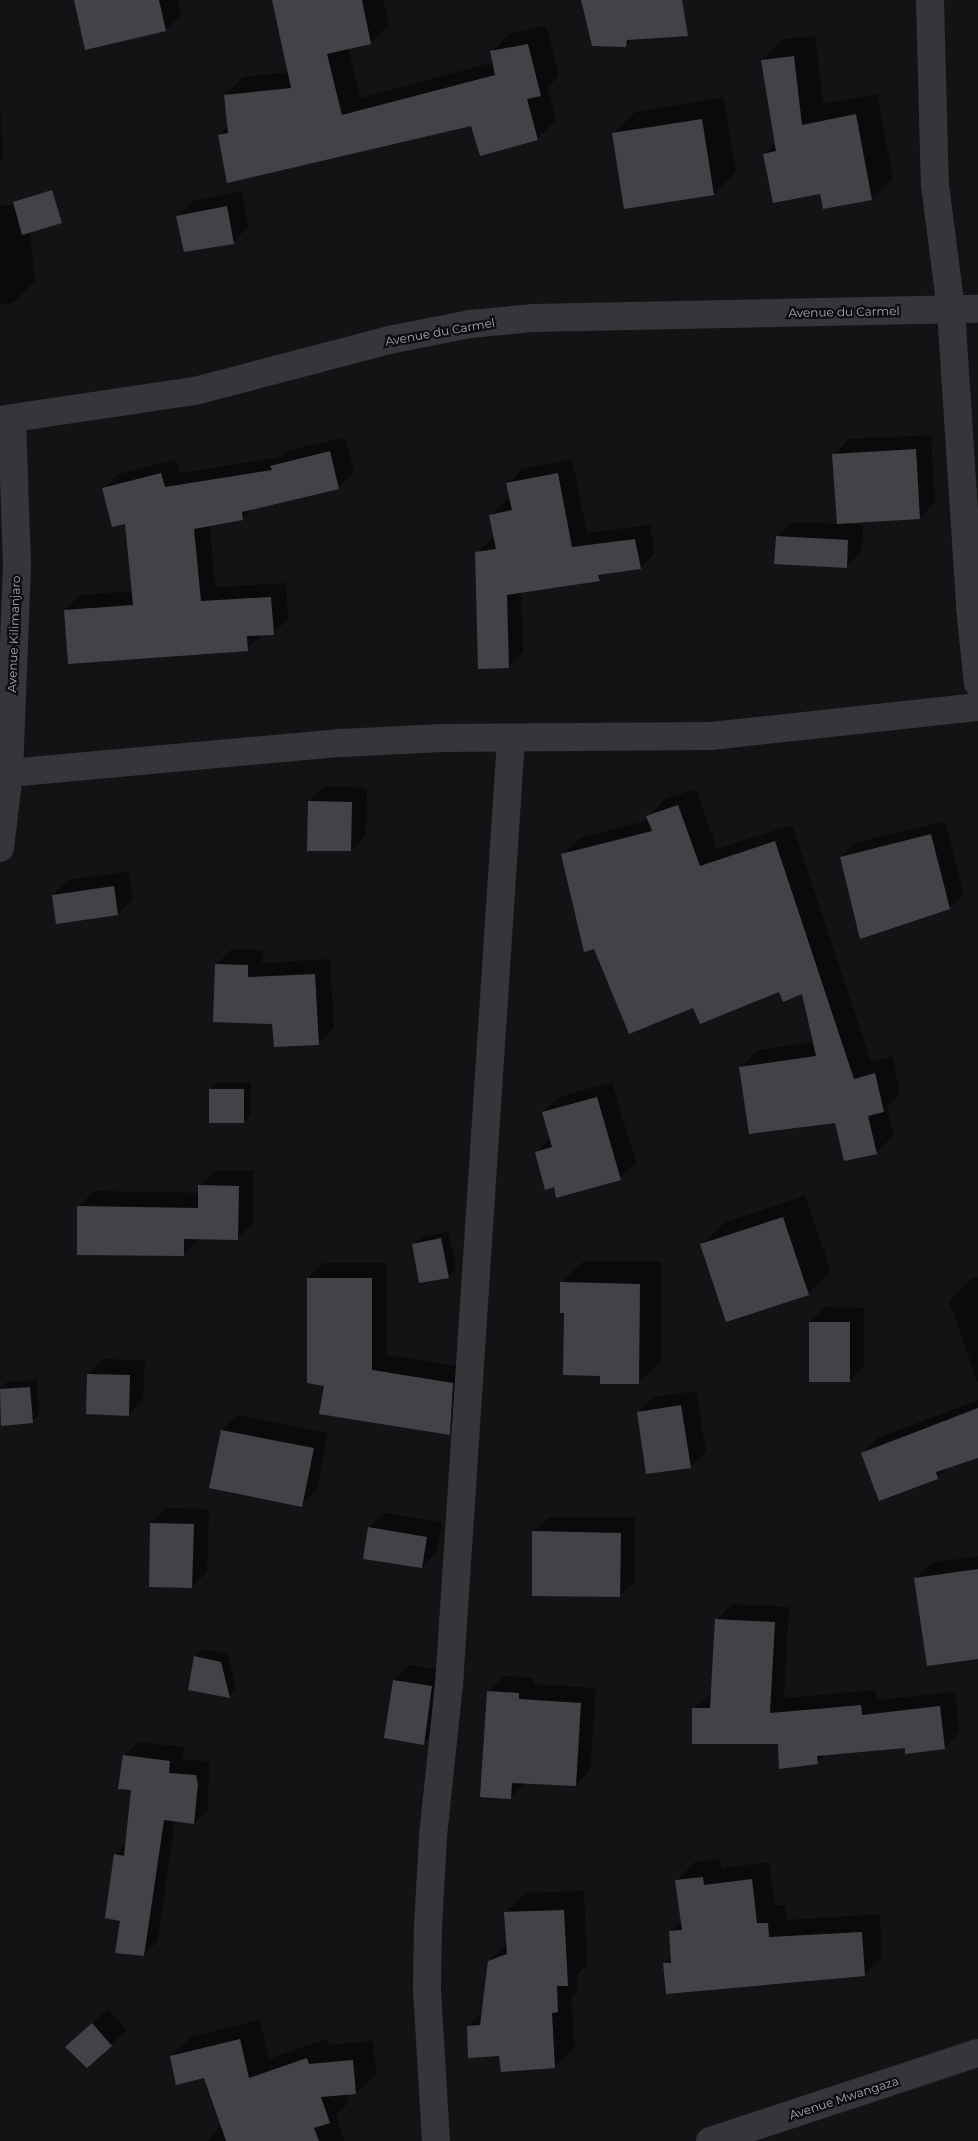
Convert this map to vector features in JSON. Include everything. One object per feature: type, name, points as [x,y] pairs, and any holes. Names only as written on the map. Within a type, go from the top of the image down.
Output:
[{"type":"street","points":[[930,0],[934,185],[951,310],[968,588],[978,684]]},
{"type":"street","name":"Avenue du Carmel","points":[[6,420],[196,391],[390,340],[470,324],[533,318],[978,309]]},
{"type":"street","name":"Avenue Kilimanjaro","points":[[0,848],[9,773],[18,513],[6,420]]},
{"type":"street","points":[[9,773],[341,743],[442,738],[511,740],[711,736],[978,707]]},
{"type":"street","points":[[436,2141],[426,1988],[428,1926],[433,1836],[449,1685],[511,740]]},
{"type":"street","name":"Avenue Mwangaza","points":[[710,2141],[978,2053]]},
{"type":"building","points":[[74,0],[159,0],[166,31],[85,50]]},
{"type":"building","points":[[272,0],[362,0],[371,44],[327,54],[342,115],[495,75],[490,51],[528,44],[541,96],[527,99],[538,140],[480,156],[471,126],[227,183],[218,135],[228,133],[224,95],[291,88]]},
{"type":"building","points":[[581,0],[682,0],[688,36],[627,40],[626,47],[592,46]]},
{"type":"building","points":[[794,56],[802,125],[856,114],[872,200],[823,209],[820,194],[773,203],[763,154],[776,151],[761,60]]},
{"type":"building","points":[[702,119],[714,195],[624,209],[612,133]]},
{"type":"building","points":[[52,190],[62,223],[22,235],[13,202]]},
{"type":"building","points":[[227,206],[234,244],[184,252],[176,216]]},
{"type":"building","points":[[916,449],[920,519],[837,524],[832,454]]},
{"type":"building","points":[[330,451],[339,489],[242,512],[243,520],[194,529],[201,601],[271,597],[274,635],[247,636],[248,651],[68,664],[64,610],[133,605],[125,524],[112,527],[102,488],[161,473],[165,487],[272,470],[270,466]]},
{"type":"building","points":[[558,473],[572,547],[635,539],[641,569],[598,575],[600,581],[507,595],[509,668],[478,669],[475,552],[496,549],[489,515],[512,510],[506,483]]},
{"type":"building","points":[[776,536],[848,540],[847,568],[774,564]]},
{"type":"building","points":[[308,801],[352,802],[351,851],[307,851]]},
{"type":"building","points":[[678,805],[700,866],[775,841],[854,1079],[875,1073],[884,1112],[868,1116],[877,1154],[844,1161],[835,1123],[749,1134],[739,1067],[816,1056],[802,994],[783,1002],[779,992],[700,1024],[693,1008],[629,1034],[594,949],[584,952],[561,854],[652,831],[646,816]]},
{"type":"building","points":[[931,834],[950,909],[860,939],[840,857]]},
{"type":"building","points":[[114,886],[118,915],[56,924],[52,895]]},
{"type":"building","points":[[215,964],[248,965],[248,977],[315,974],[319,1045],[274,1047],[272,1024],[213,1022]]},
{"type":"building","points":[[209,1089],[244,1089],[244,1123],[209,1123]]},
{"type":"building","points":[[597,1097],[621,1180],[556,1198],[554,1187],[545,1190],[535,1152],[552,1147],[542,1112]]},
{"type":"building","points":[[198,1185],[239,1186],[238,1240],[184,1239],[184,1256],[77,1255],[77,1206],[198,1208]]},
{"type":"building","points":[[783,1217],[809,1295],[726,1322],[700,1244]]},
{"type":"building","points":[[441,1238],[449,1278],[419,1283],[412,1244]]},
{"type":"building","points":[[307,1278],[372,1278],[372,1370],[453,1383],[450,1435],[319,1414],[324,1386],[307,1383]]},
{"type":"building","points":[[560,1282],[640,1284],[639,1384],[600,1384],[600,1376],[563,1375],[564,1313],[560,1313]]},
{"type":"building","points":[[809,1322],[850,1322],[850,1382],[809,1382]]},
{"type":"building","points":[[87,1374],[130,1375],[129,1416],[86,1414]]},
{"type":"building","points":[[30,1387],[33,1423],[1,1426],[0,1389]]},
{"type":"building","points":[[681,1405],[691,1468],[646,1474],[637,1412]]},
{"type":"building","points":[[978,1408],[978,1458],[936,1472],[938,1479],[879,1501],[861,1453]]},
{"type":"building","points":[[221,1430],[314,1448],[302,1507],[209,1488]]},
{"type":"building","points":[[150,1523],[194,1524],[192,1588],[149,1587]]},
{"type":"building","points":[[368,1527],[427,1537],[422,1568],[363,1559]]},
{"type":"building","points":[[532,1531],[621,1533],[620,1597],[532,1596]]},
{"type":"building","points":[[978,1569],[978,1659],[927,1666],[914,1578]]},
{"type":"building","points":[[715,1619],[775,1622],[770,1713],[861,1705],[862,1715],[940,1706],[945,1749],[905,1754],[905,1748],[817,1756],[818,1764],[779,1769],[778,1744],[692,1744],[692,1708],[710,1708]]},
{"type":"building","points":[[194,1656],[221,1662],[230,1698],[188,1690]]},
{"type":"building","points":[[393,1680],[432,1686],[424,1745],[384,1738]]},
{"type":"building","points":[[487,1691],[519,1693],[519,1699],[581,1703],[576,1786],[512,1783],[511,1799],[480,1797]]},
{"type":"building","points":[[123,1755],[170,1761],[169,1773],[196,1775],[198,1784],[194,1824],[164,1820],[144,1956],[115,1953],[120,1921],[105,1918],[114,1854],[124,1856],[131,1790],[118,1789]]},
{"type":"building","points":[[703,1877],[704,1885],[752,1879],[757,1923],[768,1923],[769,1937],[862,1932],[865,1976],[666,1994],[663,1963],[671,1963],[669,1931],[682,1930],[675,1880]]},
{"type":"building","points":[[564,1910],[568,1986],[557,1986],[558,2012],[552,2013],[555,2068],[501,2072],[499,2056],[468,2058],[467,2026],[480,2025],[488,1961],[507,1954],[504,1912]]},
{"type":"building","points":[[92,2023],[112,2046],[87,2068],[65,2047]]},
{"type":"building","points":[[240,2039],[249,2078],[307,2058],[309,2064],[353,2060],[356,2094],[321,2097],[330,2123],[314,2128],[319,2141],[226,2141],[204,2078],[176,2085],[170,2056]]}]
